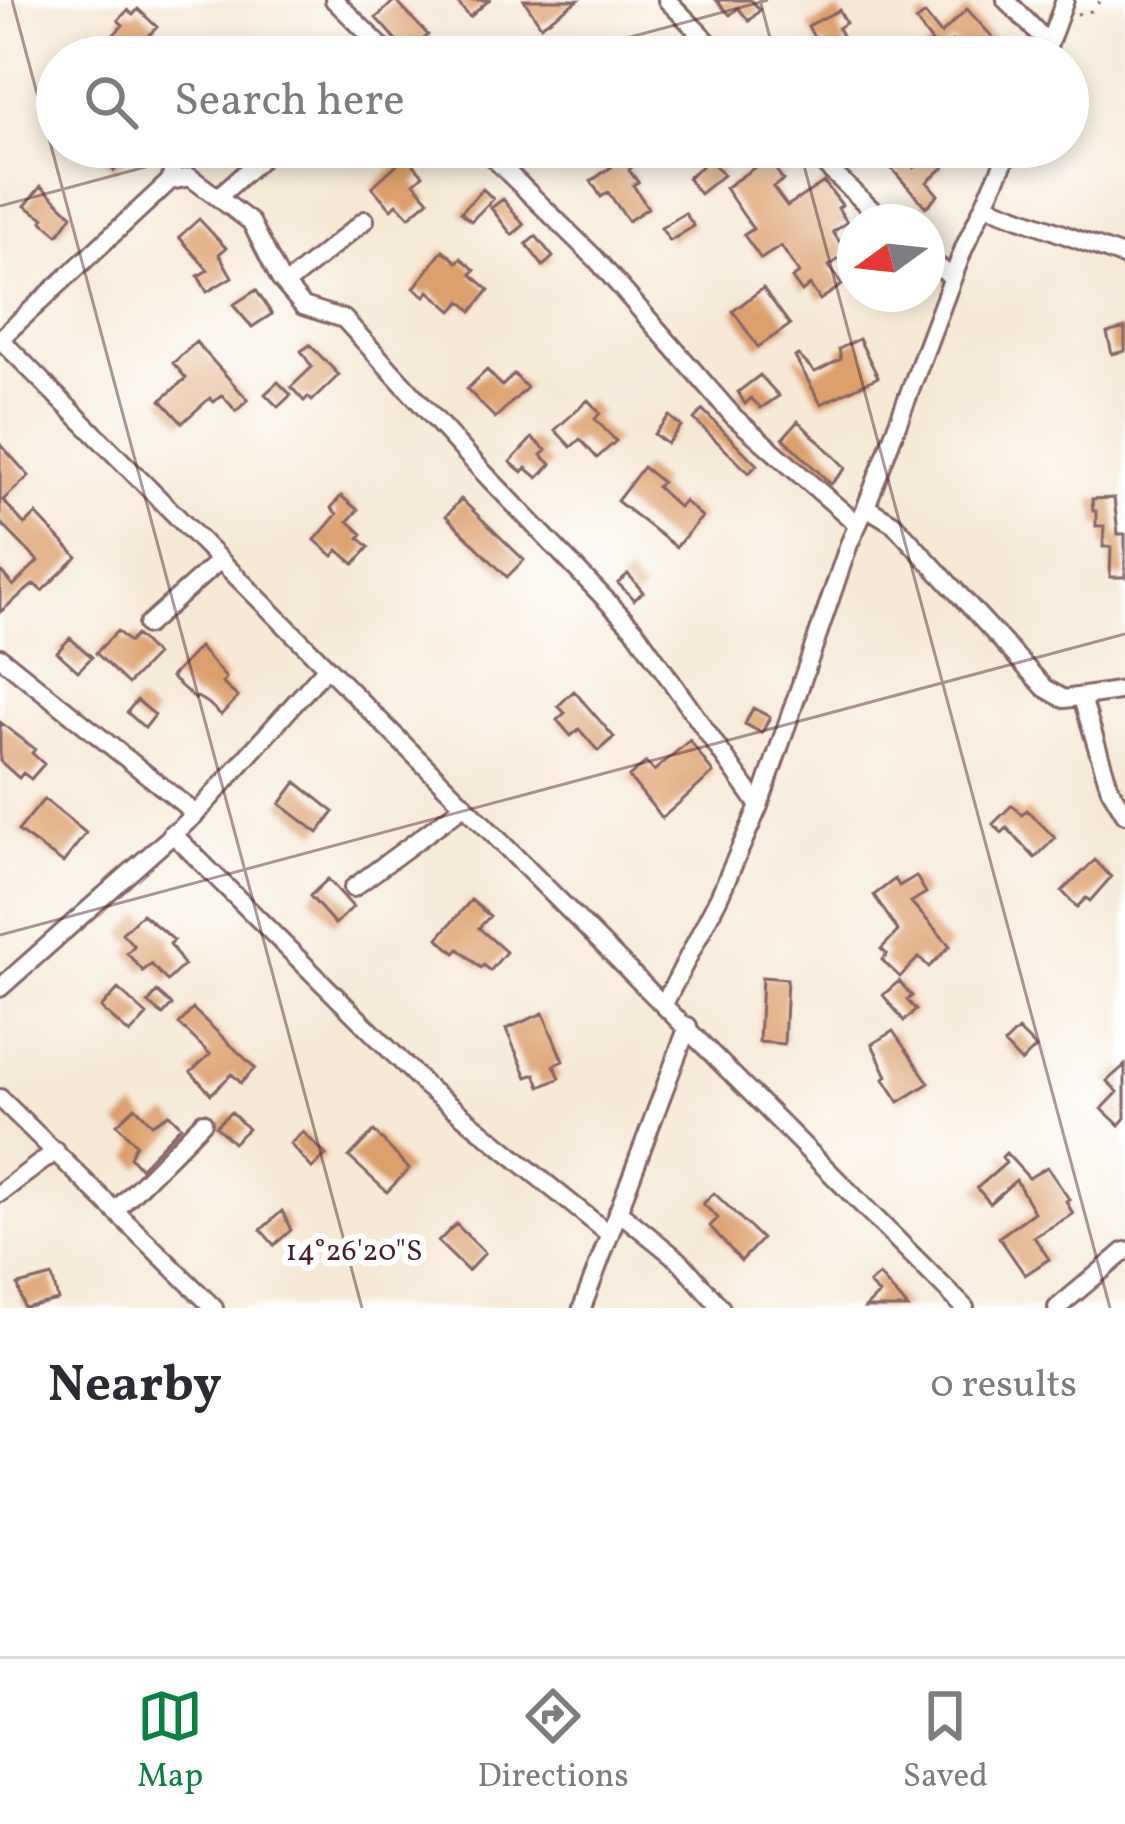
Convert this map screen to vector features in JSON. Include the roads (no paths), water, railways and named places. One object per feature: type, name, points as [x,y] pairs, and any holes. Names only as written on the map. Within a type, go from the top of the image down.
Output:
[{"type":"street","points":[[334,0],[371,36]]},
{"type":"street","points":[[667,0],[702,36]]},
{"type":"street","points":[[1006,0],[1035,36]]},
{"type":"street","points":[[1052,36],[1065,0]]},
{"type":"street","points":[[170,182],[173,168]]},
{"type":"street","points":[[218,197],[250,168]]},
{"type":"street","points":[[503,168],[595,258],[734,417],[857,524]]},
{"type":"street","points":[[828,168],[866,204]]},
{"type":"street","points":[[664,1004],[759,806],[857,524],[952,278],[1001,168]]},
{"type":"street","points":[[759,806],[635,630],[344,319],[303,306],[285,285],[251,222],[190,177],[170,182],[0,339],[965,1308]]},
{"type":"street","points":[[984,205],[1125,257]]},
{"type":"street","points":[[285,285],[364,220]]},
{"type":"street","points":[[945,272],[952,278]]},
{"type":"street","points":[[866,507],[893,524],[1045,688],[1064,699],[1125,690]]},
{"type":"street","points":[[147,625],[220,560]]},
{"type":"street","points":[[0,657],[196,814]]},
{"type":"street","points":[[0,988],[196,814],[327,667]]},
{"type":"street","points":[[1082,698],[1110,789],[1125,814]]},
{"type":"street","points":[[353,888],[465,806]]},
{"type":"street","points":[[172,833],[427,1087],[609,1234]]},
{"type":"street","points":[[582,1308],[688,1026]]},
{"type":"street","points":[[0,1098],[214,1308]]},
{"type":"street","points":[[116,1210],[203,1122]]},
{"type":"street","points":[[0,1193],[56,1151]]},
{"type":"street","points":[[618,1211],[681,1262],[721,1308]]},
{"type":"street","points":[[1058,1308],[1125,1251]]}]
